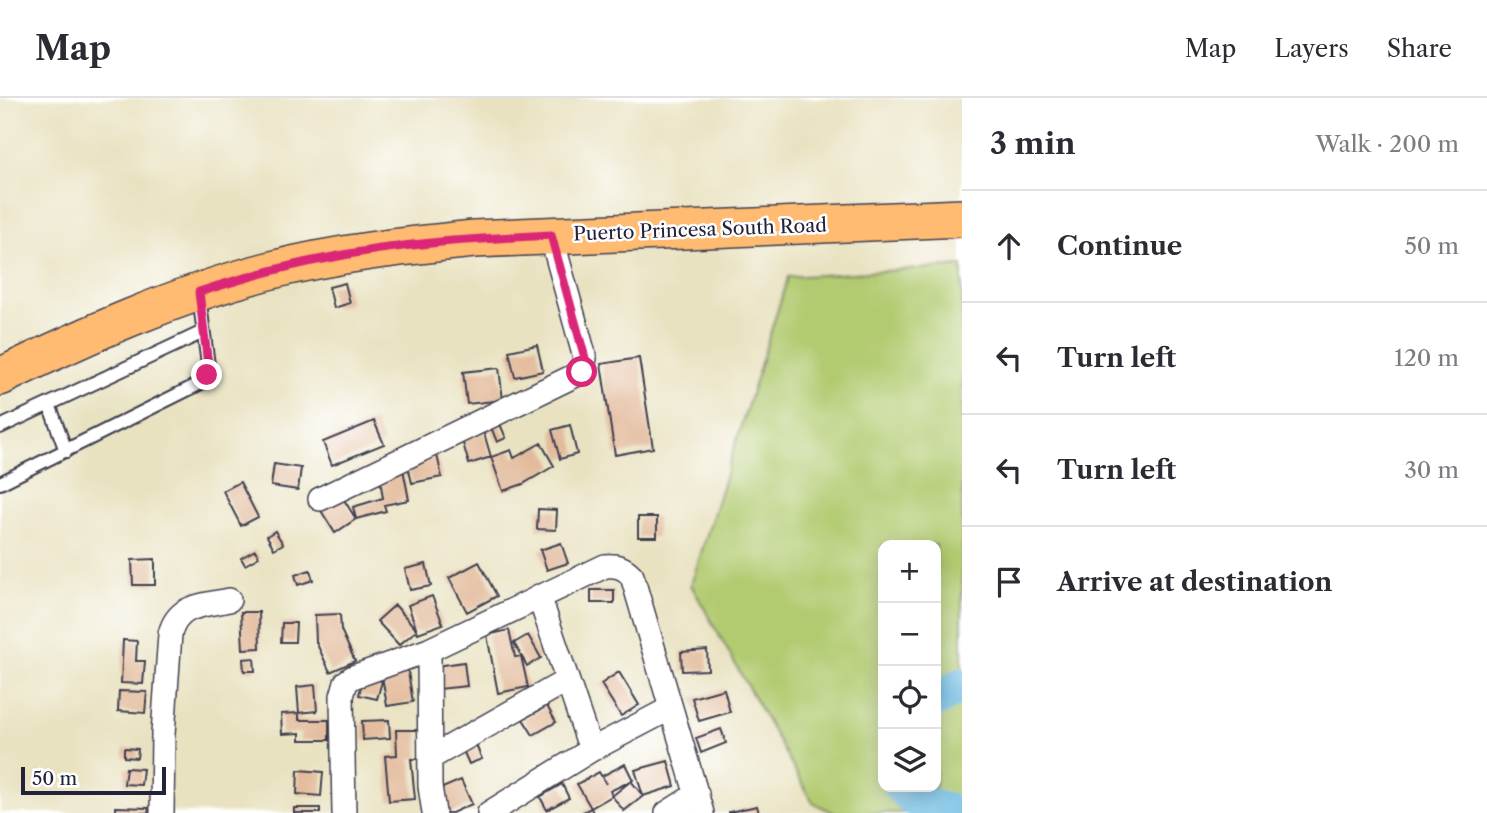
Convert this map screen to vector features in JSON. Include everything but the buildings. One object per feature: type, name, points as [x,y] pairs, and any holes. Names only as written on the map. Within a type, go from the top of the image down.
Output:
[{"type":"main road","name":"Puerto Princesa South Road","points":[[0,377],[137,314],[199,292],[267,271],[366,251],[474,239],[962,219]]},
{"type":"street","points":[[320,499],[582,372],[585,358],[551,235]]},
{"type":"street","points":[[344,813],[342,696],[346,682],[353,677],[429,650],[539,596],[604,566],[612,565],[626,570],[632,576],[699,804],[667,813]]},
{"type":"street","points":[[539,596],[591,750]]},
{"type":"street","points":[[162,813],[163,734],[173,622],[179,614],[189,609],[229,600]]},
{"type":"street","points":[[429,650],[430,786],[434,813]]},
{"type":"street","points":[[430,758],[566,681]]},
{"type":"street","points":[[489,813],[591,750],[671,708]]},
{"type":"lane","points":[[0,483],[203,382],[208,365],[199,292]]},
{"type":"lane","points":[[0,428],[203,332]]},
{"type":"lane","points":[[49,404],[66,451]]},
{"type":"green space","points":[[962,266],[962,813],[835,813],[813,803],[691,585],[788,277]]},
{"type":"waterway","points":[[941,697],[962,685]]},
{"type":"waterway","points":[[906,792],[916,801],[955,813]]},
{"type":"route","points":[[207,375],[199,292],[267,271],[325,258],[394,247],[551,235],[585,358],[582,372]]}]
